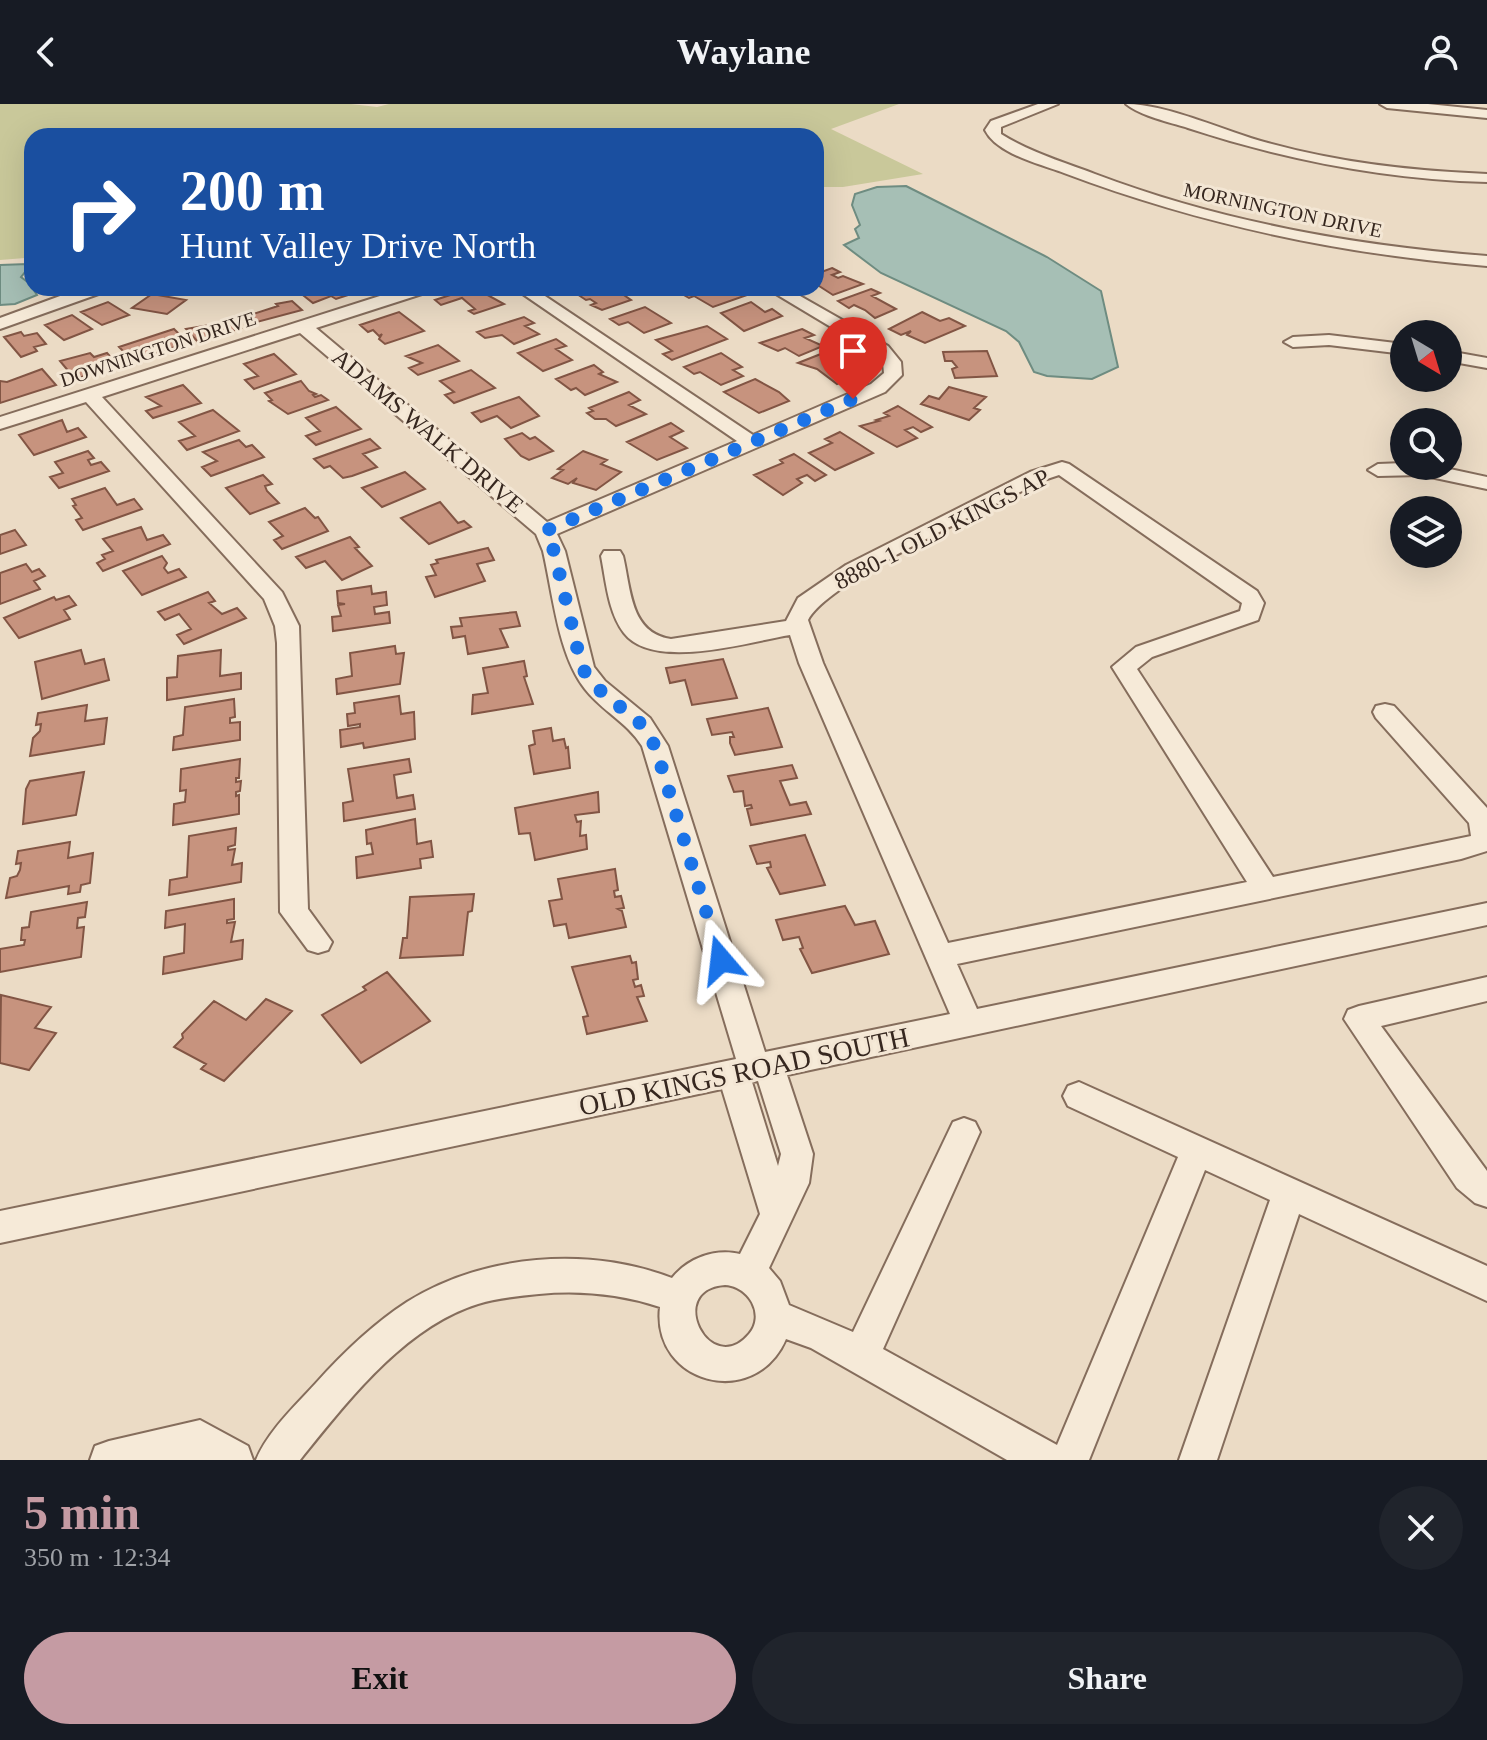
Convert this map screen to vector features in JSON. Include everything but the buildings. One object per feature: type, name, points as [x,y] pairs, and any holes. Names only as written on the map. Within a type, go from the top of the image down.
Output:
[{"type":"street","name":"MORNINGTON DRIVE","points":[[1051,104],[1003,120],[992,130],[1005,143],[1122,190],[1187,212],[1335,244],[1400,254],[1487,261]]},
{"type":"street","points":[[1133,104],[1228,138],[1311,161],[1392,173],[1487,178]]},
{"type":"street","points":[[1387,104],[1487,114]]},
{"type":"street","points":[[0,324],[76,296]]},
{"type":"street","name":"DOWNINGTON DRIVE","points":[[0,423],[397,296]]},
{"type":"street","points":[[534,296],[751,442]]},
{"type":"street","points":[[545,531],[878,388],[893,375],[894,366],[882,350],[788,296]]},
{"type":"street","name":"ADAMS WALK DRIVE","points":[[303,326],[545,531],[554,551],[582,668],[596,687],[641,724],[655,746],[752,1068],[777,1215],[748,1274]]},
{"type":"street","points":[[1293,342],[1329,340],[1390,347]]},
{"type":"street","points":[[1462,359],[1487,363]]},
{"type":"street","points":[[89,394],[274,597],[282,611],[289,643],[294,912],[318,942]]},
{"type":"street","name":"8880-1 OLD KINGS AP","points":[[797,627],[797,620],[806,603],[854,570],[1037,476],[1062,468],[1249,596],[1253,603],[1250,615],[1144,652],[1124,667],[1266,889]]},
{"type":"street","points":[[1378,470],[1421,469],[1487,483]]},
{"type":"street","points":[[612,556],[631,630],[642,641],[653,646],[797,627],[968,1022]]},
{"type":"street","points":[[940,956],[1483,842],[1486,830],[1480,818],[1385,712]]},
{"type":"street","name":"OLD KINGS ROAD SOUTH","points":[[0,1227],[516,1121],[752,1068],[1487,914]]},
{"type":"street","points":[[1487,989],[1359,1019],[1469,1177],[1487,1192]]},
{"type":"street","points":[[1079,1096],[1487,1284]]},
{"type":"street","points":[[861,1356],[964,1132]]},
{"type":"street","points":[[1070,1460],[1197,1150]]},
{"type":"street","points":[[1198,1460],[1289,1193]]},
{"type":"street","points":[[733,1268],[748,1274],[762,1284],[772,1301],[774,1317],[771,1334],[750,1357],[733,1363],[716,1363],[699,1357],[682,1338],[676,1314],[680,1298],[689,1284],[716,1269],[733,1268]]},
{"type":"street","points":[[275,1460],[328,1395],[380,1345],[427,1311],[475,1287],[527,1278],[587,1274],[644,1283],[680,1298]]},
{"type":"street","points":[[774,1317],[821,1334],[1045,1460]]},
{"type":"street","points":[[109,1460],[200,1439],[234,1460]]},
{"type":"green space","points":[[0,104],[351,104],[377,107],[389,104],[899,104],[831,129],[923,174],[843,187],[824,187],[824,128],[24,128],[24,258],[0,260]]},
{"type":"shaded area","points":[[906,186],[1047,257],[1101,291],[1118,367],[1092,379],[1047,376],[1034,372],[1019,342],[1006,331],[881,273],[844,245],[859,238],[855,229],[860,225],[852,205],[855,194],[877,187]]},
{"type":"shaded area","points":[[24,264],[21,277],[24,279],[24,296],[35,296],[15,304],[0,305],[0,265]]},
{"type":"route","points":[[721,960],[655,746],[641,724],[596,687],[582,668],[554,551],[545,531],[853,399]]}]
